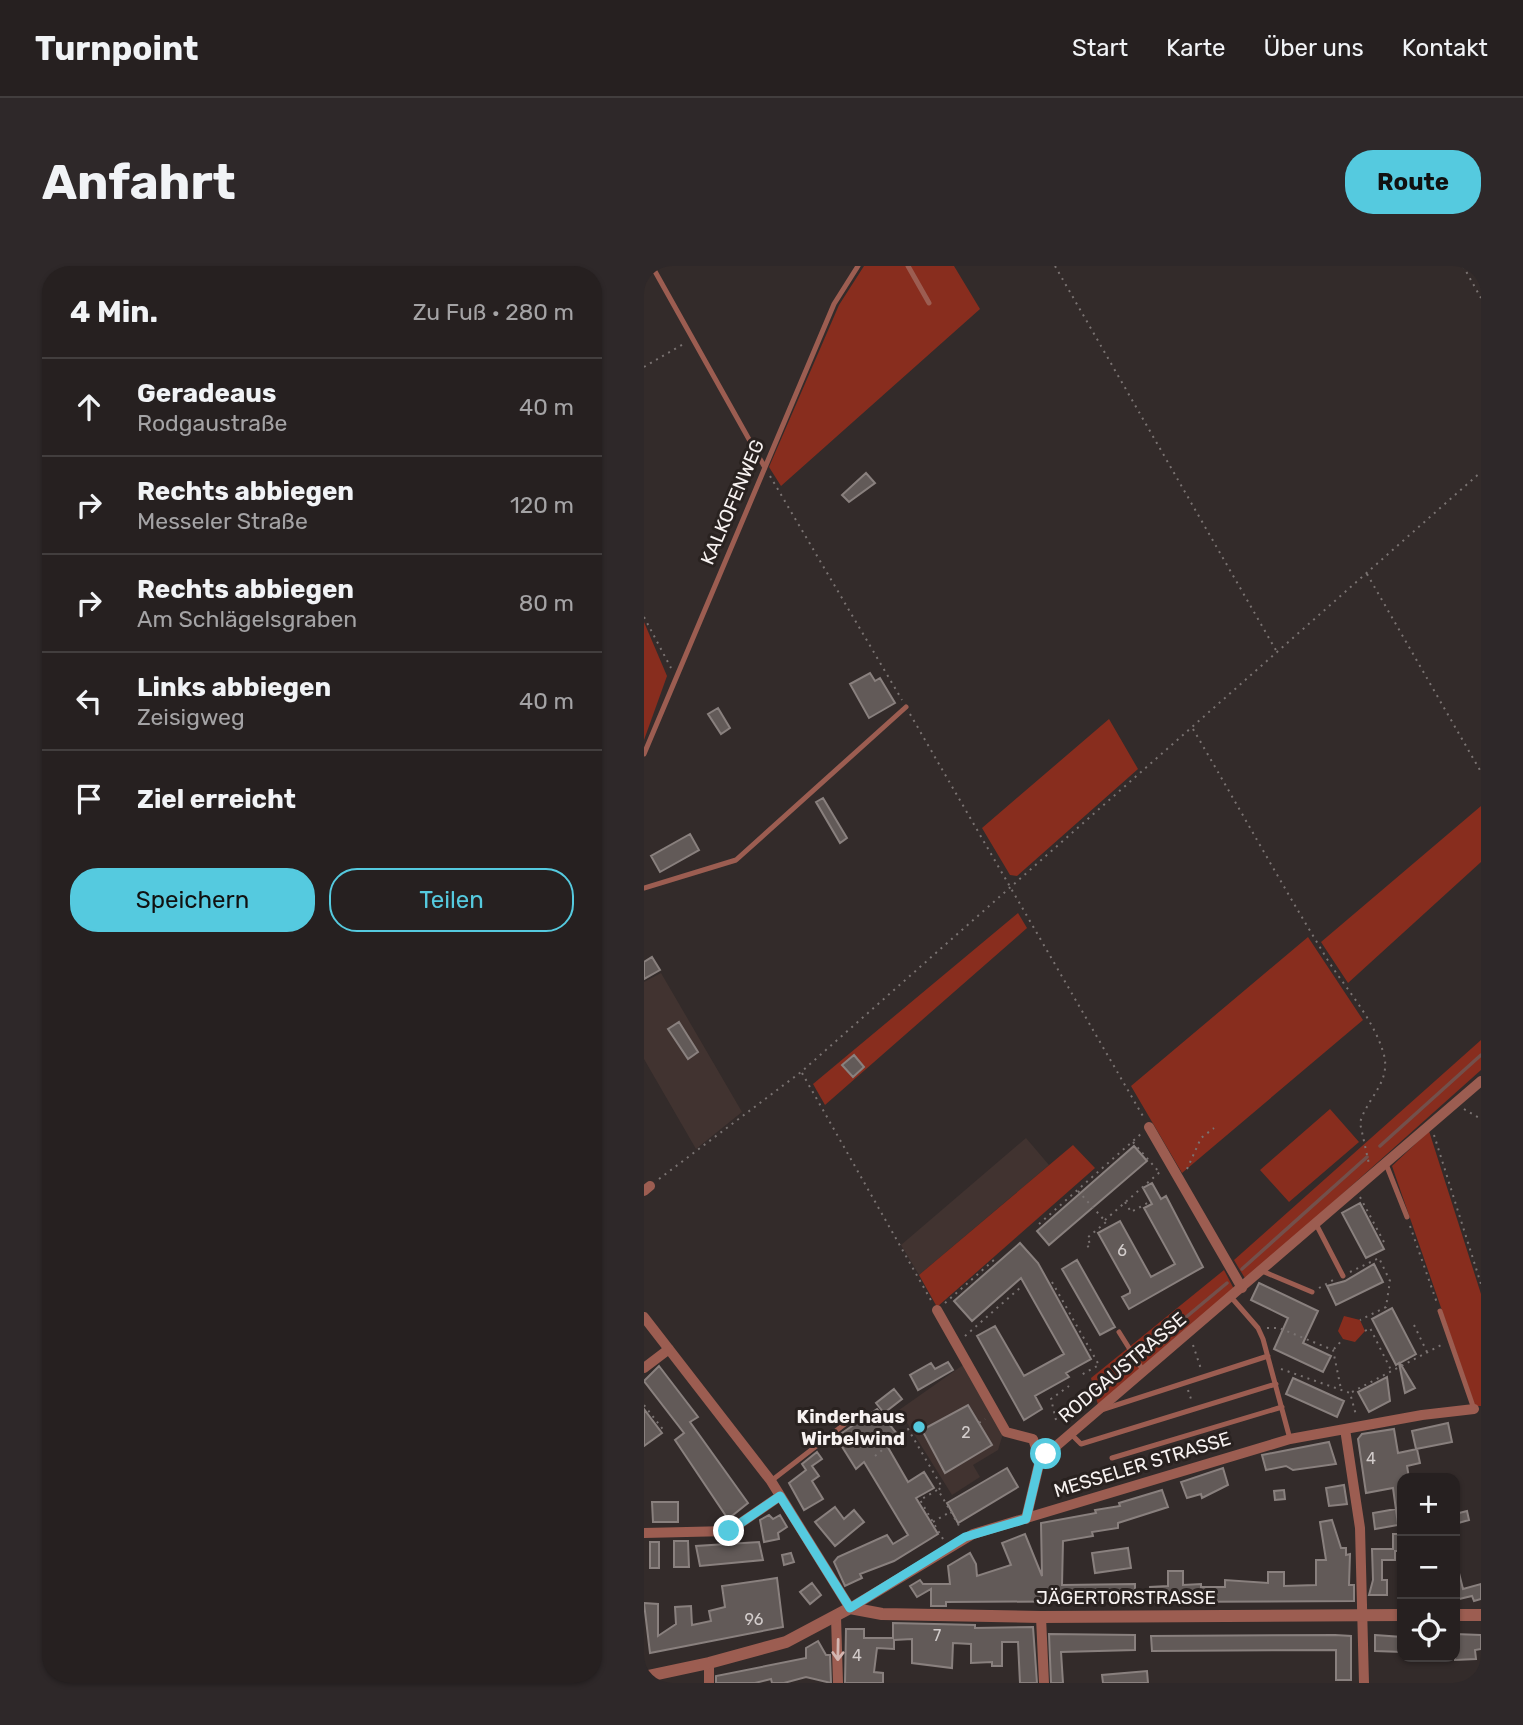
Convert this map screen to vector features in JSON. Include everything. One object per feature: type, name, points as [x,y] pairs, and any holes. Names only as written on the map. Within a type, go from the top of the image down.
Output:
[{"type":"street","name":"RODGAUSTRASSE","points":[[1040,1460],[1481,1081]]},
{"type":"street","points":[[1149,1127],[1242,1288]]},
{"type":"street","points":[[937,1310],[1006,1432],[1033,1439],[1040,1460],[1026,1519]]},
{"type":"street","points":[[644,1317],[771,1481],[850,1608]]},
{"type":"street","points":[[644,1368],[669,1349]]},
{"type":"street","name":"MESSELER STRASSE","points":[[644,1677],[786,1642],[836,1617],[965,1537],[1290,1439],[1474,1409]]},
{"type":"street","points":[[1345,1429],[1360,1528],[1364,1683]]},
{"type":"street","points":[[644,1533],[729,1531],[780,1496]]},
{"type":"street","name":"JÄGERTORSTRASSE","points":[[850,1608],[881,1614],[1041,1617],[1397,1615]]},
{"type":"street","points":[[1460,1615],[1481,1615]]},
{"type":"street","points":[[836,1617],[838,1683]]},
{"type":"street","points":[[1041,1617],[1044,1683]]},
{"type":"street","points":[[709,1663],[709,1683]]},
{"type":"lane","points":[[652,266],[764,466]]},
{"type":"lane","name":"KALKOFENWEG","points":[[644,754],[834,304],[858,266]]},
{"type":"lane","points":[[908,266],[929,303]]},
{"type":"lane","points":[[644,888],[736,860],[906,707]]},
{"type":"lane","points":[[1387,1164],[1407,1217]]},
{"type":"lane","points":[[1316,1224],[1343,1276]]},
{"type":"lane","points":[[1262,1271],[1312,1292]]},
{"type":"lane","points":[[1231,1297],[1258,1328],[1290,1439]]},
{"type":"lane","points":[[1440,1311],[1474,1409]]},
{"type":"lane","points":[[1119,1332],[1144,1372]]},
{"type":"lane","points":[[1097,1412],[1268,1356]]},
{"type":"lane","points":[[1071,1434],[1082,1444],[1276,1384]]},
{"type":"lane","points":[[1112,1458],[1282,1407]]},
{"type":"lane","points":[[771,1481],[863,1410]]},
{"type":"path","points":[[1055,266],[1278,653]]},
{"type":"path","points":[[1463,266],[1481,298]]},
{"type":"path","points":[[644,367],[693,338]]},
{"type":"path","points":[[764,466],[1012,886],[1149,1127],[1039,1224]]},
{"type":"path","points":[[647,1188],[801,1072],[1481,472]]},
{"type":"path","points":[[1367,573],[1481,772]]},
{"type":"path","points":[[644,617],[668,666],[677,671]]},
{"type":"path","points":[[1193,728],[1326,957],[1360,1008],[1384,1055],[1381,1084],[1360,1123],[1368,1149],[1369,1179]]},
{"type":"path","points":[[801,1072],[937,1310],[995,1259]]},
{"type":"path","points":[[1456,1103],[1481,1119]]},
{"type":"path","points":[[1431,1126],[1481,1284]]},
{"type":"path","points":[[1181,1183],[1200,1138],[1214,1128]]},
{"type":"path","points":[[1133,1142],[1159,1172]]},
{"type":"path","points":[[1085,1248],[1091,1245],[1087,1238],[1106,1222],[1105,1220],[1170,1163]]},
{"type":"path","points":[[1077,1190],[1105,1220]]},
{"type":"path","points":[[1356,1190],[1385,1244]]},
{"type":"path","points":[[1125,1202],[1131,1212],[1151,1201]]},
{"type":"path","points":[[1407,1217],[1440,1311]]},
{"type":"path","points":[[1312,1292],[1379,1258],[1390,1281],[1386,1307],[1360,1320]]},
{"type":"path","points":[[1052,1282],[1099,1366],[1081,1375]]},
{"type":"path","points":[[956,1344],[1021,1287]]},
{"type":"path","points":[[1414,1325],[1428,1353]]},
{"type":"path","points":[[1258,1328],[1279,1328],[1333,1350]]},
{"type":"path","points":[[1365,1331],[1370,1328],[1391,1371]]},
{"type":"path","points":[[1189,1333],[1204,1377]]},
{"type":"path","points":[[1333,1350],[1343,1339]]},
{"type":"path","points":[[1271,1366],[1350,1393],[1450,1340]]},
{"type":"path","points":[[1333,1350],[1340,1390]]},
{"type":"path","points":[[1186,1383],[1194,1409]]},
{"type":"path","points":[[1056,1420],[1051,1399],[1069,1386]]},
{"type":"path","points":[[1350,1393],[1360,1426]]},
{"type":"path","points":[[644,1405],[665,1432]]},
{"type":"path","points":[[875,1456],[908,1429],[942,1487],[920,1502],[948,1548]]},
{"type":"path","points":[[1112,1458],[1123,1490]]},
{"type":"path","points":[[938,1490],[965,1537]]},
{"type":"path","points":[[933,1522],[950,1511]]},
{"type":"shaded area","points":[[864,266],[954,266],[980,309],[781,486],[769,467],[839,305]]},
{"type":"shaded area","points":[[644,622],[667,676],[644,740]]},
{"type":"shaded area","points":[[1109,719],[1138,769],[1017,876],[1010,875],[982,828]]},
{"type":"shaded area","points":[[1481,806],[1481,862],[1348,983],[1321,942]]},
{"type":"shaded area","points":[[1018,913],[1027,928],[825,1105],[813,1084]]},
{"type":"shaded area","points":[[1308,937],[1363,1020],[1182,1173],[1131,1086]]},
{"type":"shaded area","points":[[661,973],[742,1112],[696,1149],[644,1059],[644,982]]},
{"type":"shaded area","points":[[1481,1040],[1481,1070],[1246,1280],[1234,1260]]},
{"type":"shaded area","points":[[1330,1109],[1359,1142],[1289,1202],[1260,1170]]},
{"type":"shaded area","points":[[1429,1131],[1481,1294],[1481,1406],[1475,1406],[1392,1166]]},
{"type":"shaded area","points":[[1026,1138],[1049,1165],[919,1275],[901,1245]]},
{"type":"shaded area","points":[[1073,1145],[1095,1168],[937,1307],[919,1275]]},
{"type":"shaded area","points":[[1224,1270],[1234,1289],[1098,1405],[1091,1378]]},
{"type":"shaded area","points":[[1344,1316],[1360,1320],[1365,1331],[1355,1342],[1343,1339],[1338,1331]]},
{"type":"shaded area","name":"Kinderhaus Wirbelwind","points":[[963,1365],[1003,1434],[998,1450],[973,1465],[980,1477],[952,1495],[899,1410]],"holes":[[[968,1405],[992,1445],[945,1473],[933,1452],[952,1441]]]},
{"type":"building","points":[[866,473],[875,483],[849,502],[842,495]]},
{"type":"building","points":[[870,673],[875,681],[880,678],[895,703],[869,718],[850,684]]},
{"type":"building","points":[[718,708],[730,728],[721,734],[708,714]]},
{"type":"building","points":[[823,798],[847,838],[840,843],[816,802]]},
{"type":"building","points":[[690,834],[699,850],[660,872],[651,856]]},
{"type":"building","points":[[652,957],[660,970],[644,979],[644,962]]},
{"type":"building","points":[[679,1022],[698,1052],[688,1059],[668,1029]]},
{"type":"building","points":[[854,1055],[864,1067],[853,1077],[842,1065]]},
{"type":"building","points":[[1134,1146],[1147,1161],[1049,1245],[1037,1231]]},
{"type":"building","points":[[1152,1183],[1161,1199],[1166,1196],[1203,1267],[1129,1309],[1122,1297],[1130,1293],[1130,1290],[1098,1233],[1120,1221],[1151,1277],[1175,1264],[1144,1208],[1152,1204],[1143,1188]]},
{"type":"building","points":[[1360,1203],[1384,1249],[1366,1258],[1342,1213]]},
{"type":"building","points":[[1020,1243],[1038,1263],[1091,1359],[1066,1373],[1069,1377],[1035,1396],[1042,1409],[1024,1420],[977,1336],[995,1326],[1024,1376],[1064,1354],[1021,1278],[972,1321],[954,1301]]},
{"type":"building","points":[[1077,1260],[1115,1327],[1100,1335],[1062,1269]]},
{"type":"building","points":[[1374,1264],[1383,1282],[1336,1305],[1327,1286],[1345,1281]]},
{"type":"building","points":[[1259,1283],[1318,1311],[1303,1343],[1331,1356],[1323,1372],[1274,1349],[1288,1318],[1251,1300]]},
{"type":"building","points":[[1392,1308],[1416,1354],[1400,1363],[1415,1388],[1405,1393],[1399,1363],[1396,1365],[1372,1319]]},
{"type":"building","points":[[948,1362],[953,1370],[918,1390],[910,1375],[931,1363],[935,1369]]},
{"type":"building","points":[[659,1366],[698,1417],[690,1422],[748,1503],[728,1519],[675,1440],[684,1433],[644,1381]]},
{"type":"building","points":[[1387,1377],[1390,1401],[1369,1412],[1358,1392]]},
{"type":"building","points":[[1293,1378],[1344,1401],[1337,1417],[1286,1394]]},
{"type":"building","points":[[894,1389],[902,1399],[884,1413],[876,1403]]},
{"type":"building","points":[[968,1405],[992,1445],[945,1473],[922,1430]]},
{"type":"building","points":[[644,1409],[662,1433],[644,1446]]},
{"type":"building","points":[[877,1409],[898,1435],[886,1444],[908,1482],[924,1472],[934,1488],[916,1498],[938,1534],[894,1561],[860,1574],[862,1578],[845,1586],[834,1562],[838,1557],[887,1535],[893,1544],[908,1535],[864,1462],[856,1469],[836,1437]]},
{"type":"building","points":[[1448,1423],[1452,1442],[1416,1449],[1412,1431]]},
{"type":"building","points":[[1394,1429],[1398,1453],[1417,1449],[1420,1463],[1407,1466],[1408,1473],[1397,1473],[1397,1517],[1393,1488],[1366,1493],[1358,1439],[1362,1434]]},
{"type":"building","points":[[1329,1442],[1336,1464],[1293,1470],[1286,1466],[1266,1470],[1262,1455]]},
{"type":"building","points":[[817,1452],[822,1459],[812,1466],[819,1476],[812,1481],[823,1499],[804,1510],[789,1483],[806,1470],[802,1464]]},
{"type":"building","points":[[1007,1468],[1018,1487],[958,1523],[947,1503]]},
{"type":"building","points":[[1223,1468],[1228,1485],[1202,1498],[1201,1494],[1187,1498],[1181,1482]]},
{"type":"building","points":[[1344,1485],[1347,1504],[1329,1506],[1326,1488]]},
{"type":"building","points":[[1162,1490],[1168,1507],[1118,1523],[1118,1528],[1063,1541],[1062,1585],[1135,1584],[1135,1601],[946,1602],[946,1606],[931,1606],[931,1589],[917,1597],[910,1586],[920,1580],[923,1584],[950,1584],[948,1566],[970,1553],[976,1564],[977,1576],[1011,1565],[1002,1543],[1025,1534],[1042,1576],[1041,1523],[1096,1513],[1095,1510],[1120,1506],[1119,1503]]},
{"type":"building","points":[[1284,1490],[1285,1499],[1275,1500],[1274,1491]]},
{"type":"building","points":[[652,1502],[678,1502],[678,1522],[653,1522]]},
{"type":"building","points":[[835,1507],[844,1519],[854,1510],[864,1522],[835,1546],[815,1522]]},
{"type":"building","points":[[1396,1509],[1397,1525],[1375,1529],[1373,1513]]},
{"type":"building","points":[[1467,1511],[1469,1520],[1460,1523],[1460,1513]]},
{"type":"building","points":[[769,1515],[773,1519],[780,1515],[787,1527],[778,1533],[779,1539],[764,1542],[760,1520]]},
{"type":"building","points":[[1332,1520],[1341,1548],[1346,1548],[1346,1555],[1350,1554],[1349,1585],[1354,1585],[1354,1601],[1150,1602],[1150,1587],[1168,1586],[1168,1571],[1183,1571],[1183,1585],[1201,1584],[1201,1587],[1225,1587],[1225,1580],[1268,1583],[1268,1572],[1284,1572],[1284,1586],[1316,1585],[1316,1560],[1326,1560],[1320,1522]]},
{"type":"building","points":[[1393,1534],[1397,1534],[1395,1560],[1382,1560],[1382,1580],[1387,1580],[1387,1595],[1369,1595],[1373,1580],[1372,1549],[1393,1549]]},
{"type":"building","points":[[674,1541],[688,1541],[689,1567],[674,1567]]},
{"type":"building","points":[[650,1542],[659,1542],[659,1568],[650,1568]]},
{"type":"building","points":[[759,1542],[763,1560],[700,1566],[696,1546]]},
{"type":"building","points":[[1128,1548],[1131,1568],[1095,1573],[1092,1553]]},
{"type":"building","points":[[791,1553],[794,1562],[784,1565],[782,1555]]},
{"type":"building","points":[[1460,1577],[1463,1589],[1481,1584],[1481,1599],[1474,1601],[1472,1596],[1460,1599]]},
{"type":"building","points":[[777,1578],[783,1627],[650,1653],[644,1603],[658,1604],[658,1636],[676,1624],[675,1607],[691,1606],[692,1625],[711,1621],[709,1611],[725,1607],[722,1586]]},
{"type":"building","points":[[812,1583],[821,1595],[810,1604],[800,1592]]},
{"type":"building","points":[[893,1623],[975,1625],[975,1628],[1033,1627],[1037,1683],[1020,1683],[1018,1642],[1002,1642],[1002,1666],[992,1666],[992,1662],[971,1663],[971,1644],[953,1643],[952,1668],[912,1663],[912,1639],[894,1640],[894,1649],[877,1648],[874,1672],[883,1673],[883,1683],[845,1683],[846,1629],[864,1629],[864,1638],[893,1638]]},
{"type":"building","points":[[1049,1634],[1135,1635],[1135,1650],[1061,1652],[1063,1683],[1051,1683]]},
{"type":"building","points":[[1460,1634],[1481,1635],[1481,1649],[1475,1650],[1476,1659],[1460,1660]]},
{"type":"building","points":[[1375,1635],[1397,1637],[1397,1652],[1375,1651]]},
{"type":"building","points":[[1151,1636],[1351,1636],[1351,1680],[1336,1680],[1336,1650],[1152,1651]]},
{"type":"building","points":[[818,1641],[826,1655],[830,1655],[831,1683],[806,1677],[784,1683],[772,1683],[771,1679],[755,1683],[716,1683],[716,1676],[806,1658],[806,1648]]},
{"type":"building","points":[[1147,1671],[1148,1683],[1103,1683],[1102,1675]]},
{"type":"waterway","points":[[1380,1146],[1481,1055]]},
{"type":"waterway","points":[[1242,1269],[1367,1157]]},
{"type":"waterway","points":[[1143,1353],[1227,1283]]},
{"type":"waterway","points":[[1110,1382],[1129,1366]]},
{"type":"place","name":"Kinderhaus Wirbelwind","points":[[919,1427]]},
{"type":"route","points":[[729,1531],[780,1496],[850,1608],[965,1537],[1026,1519],[1040,1460],[1046,1454]]}]
